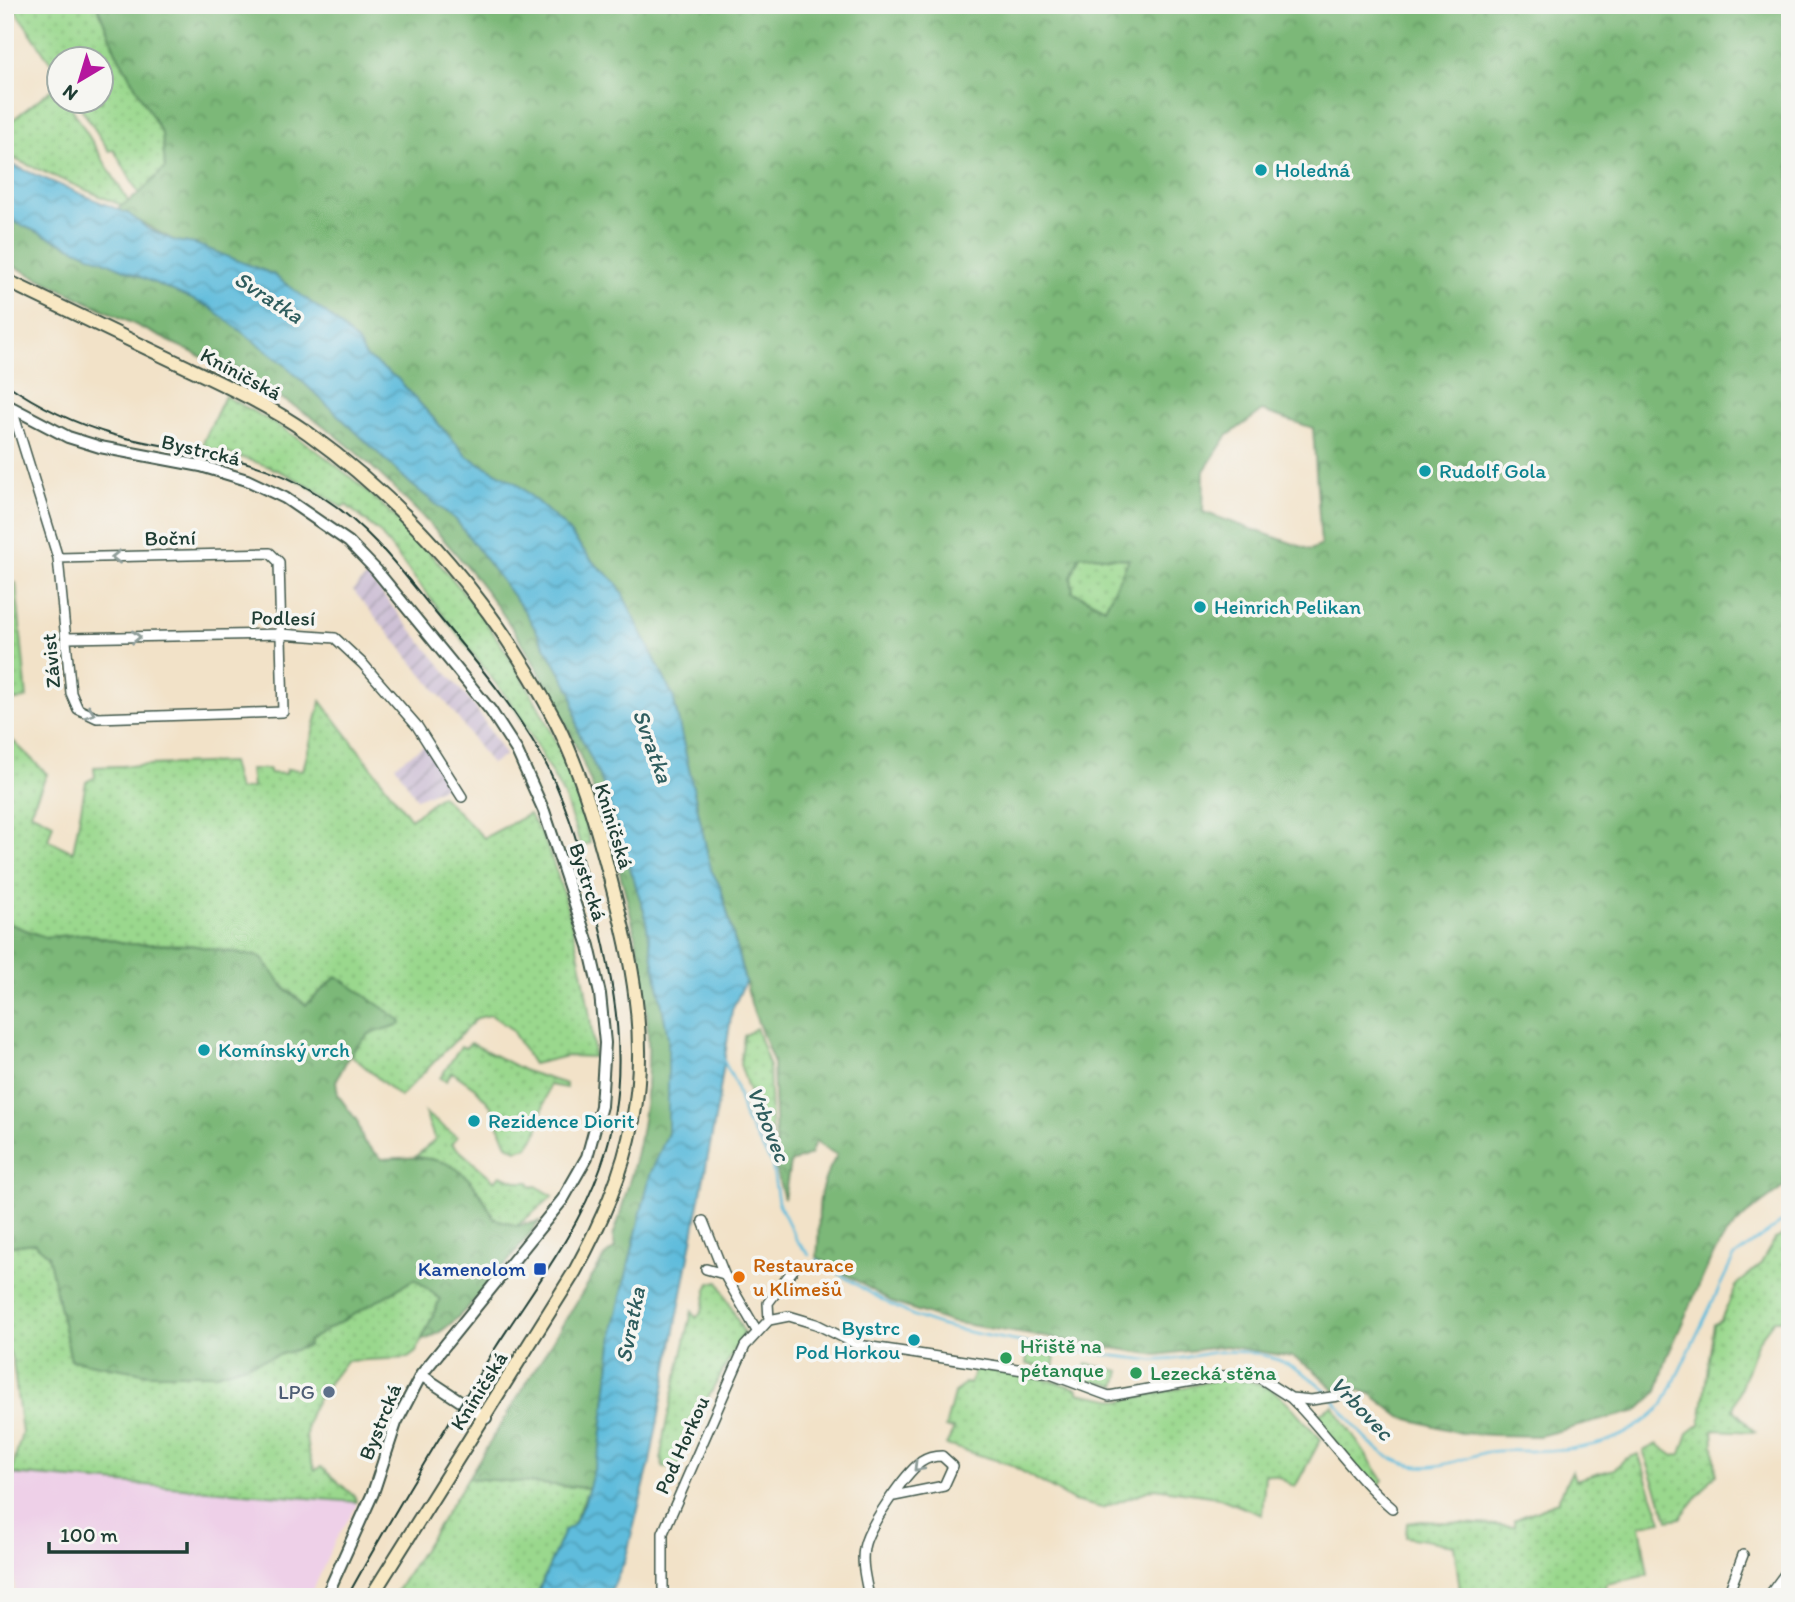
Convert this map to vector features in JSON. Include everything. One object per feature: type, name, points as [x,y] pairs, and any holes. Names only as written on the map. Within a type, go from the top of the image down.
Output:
[{"type":"main road","name":"Kníničská","points":[[5,280],[238,392],[306,431],[365,478],[421,531],[472,590],[518,656],[557,724],[586,795],[627,942],[638,1017],[636,1093],[622,1167],[604,1216],[575,1271],[486,1418],[371,1597]]},
{"type":"street","name":"Závist","points":[[9,406],[58,558],[68,638],[71,693],[76,706],[97,718],[283,712],[281,634]]},
{"type":"street","name":"Bystrcká","points":[[9,406],[68,437],[100,447],[224,471],[285,498],[332,527],[376,570],[491,711],[517,751],[544,811],[571,886],[600,994],[605,1043],[601,1106],[587,1157],[564,1199],[421,1375],[396,1423],[373,1493],[326,1597]]},
{"type":"street","name":"Boční","points":[[58,558],[270,553],[279,562],[281,634]]},
{"type":"street","name":"Podlesí","points":[[68,638],[281,634],[332,637],[344,645],[417,726],[462,797]]},
{"type":"street","points":[[703,1222],[724,1274],[757,1331]]},
{"type":"street","points":[[706,1269],[724,1274]]},
{"type":"street","points":[[793,1270],[768,1303],[769,1320],[789,1316],[815,1324],[858,1345],[1050,1374],[1109,1396],[1220,1376],[1260,1378],[1291,1398],[1312,1419],[1350,1468],[1392,1508]]},
{"type":"street","name":"Pod Horkou","points":[[663,1597],[663,1533],[745,1346],[769,1320]]},
{"type":"street","points":[[421,1375],[486,1418]]},
{"type":"street","points":[[1291,1398],[1326,1399],[1338,1396]]},
{"type":"street","points":[[869,1597],[864,1548],[869,1530],[894,1496],[919,1463],[930,1456],[942,1456],[953,1466],[944,1486],[894,1496]]},
{"type":"street","points":[[1720,1597],[1729,1591],[1743,1555]]},
{"type":"street","points":[[1768,1597],[1790,1567]]},
{"type":"shaded area","points":[[367,576],[475,707],[505,755],[491,764],[452,710],[353,590]]},
{"type":"shaded area","points":[[425,745],[450,784],[417,799],[395,765]]},
{"type":"shaded area","points":[[11,1474],[356,1502],[356,1507],[335,1541],[310,1597],[16,1597],[7,1492]]},
{"type":"green space","points":[[12,5],[97,5],[114,46],[46,46],[46,56]]},
{"type":"green space","points":[[97,5],[1790,5],[1790,1174],[1784,1179],[1785,1186],[1746,1215],[1725,1236],[1710,1261],[1667,1357],[1657,1392],[1637,1411],[1539,1436],[1461,1433],[1401,1417],[1371,1394],[1359,1390],[1338,1394],[1314,1370],[1293,1357],[1226,1346],[1157,1355],[950,1322],[894,1303],[817,1257],[821,1194],[837,1155],[815,1142],[810,1155],[790,1163],[784,1199],[773,1158],[776,1146],[773,1061],[752,1007],[721,888],[711,870],[673,696],[617,583],[593,562],[564,526],[516,483],[468,457],[398,379],[366,357],[357,342],[332,318],[272,274],[195,244],[175,241],[117,209],[139,194],[165,168],[162,134],[116,52],[116,46],[114,46]],"holes":[[[1262,411],[1313,428],[1321,545],[1311,550],[1203,512],[1204,471],[1227,436]],[[1080,555],[1129,559],[1105,608],[1073,592],[1071,577]]]},
{"type":"green space","points":[[116,52],[162,133],[165,168],[139,194],[114,150],[109,151],[86,116],[116,116]]},
{"type":"green space","points":[[46,94],[46,116],[76,116],[128,201],[123,206],[5,155],[5,126]]},
{"type":"green space","points":[[5,218],[208,306],[284,364],[411,484],[456,520],[526,613],[572,693],[578,731],[603,784],[644,911],[668,1037],[668,1133],[650,1175],[614,1326],[600,1449],[589,1488],[468,1478],[605,1256],[615,1248],[613,1236],[637,1153],[644,1114],[648,1076],[646,1001],[633,924],[606,827],[565,722],[540,673],[479,582],[442,538],[359,455],[314,419],[263,388],[5,262]]},
{"type":"green space","points":[[225,396],[267,419],[333,463],[377,500],[457,585],[493,632],[525,682],[552,735],[574,788],[590,843],[581,846],[564,796],[517,711],[379,532],[346,505],[341,507],[290,476],[241,457],[201,447]]},
{"type":"green space","points":[[1080,555],[1129,559],[1105,608],[1073,592],[1071,577]]},
{"type":"green space","points":[[16,583],[27,698],[6,702],[10,738],[47,774],[30,812],[53,823],[48,840],[73,852],[86,782],[95,777],[94,767],[231,762],[238,790],[252,788],[250,769],[269,769],[269,773],[286,774],[287,769],[303,770],[321,701],[411,819],[441,795],[484,838],[529,814],[542,836],[564,896],[581,966],[594,1057],[567,1056],[533,1064],[511,1029],[491,1015],[477,1018],[400,1097],[343,1048],[306,1005],[285,988],[261,957],[190,945],[129,944],[86,934],[44,937],[5,922],[5,585]]},
{"type":"green space","points":[[5,922],[44,937],[86,934],[129,944],[190,945],[261,957],[285,989],[306,1005],[337,976],[400,1020],[401,1024],[369,1034],[350,1054],[336,1081],[338,1095],[357,1121],[364,1142],[382,1159],[422,1158],[451,1165],[473,1184],[494,1219],[517,1226],[540,1221],[468,1308],[436,1335],[422,1340],[440,1299],[415,1279],[308,1341],[308,1346],[216,1374],[149,1374],[71,1360],[48,1255],[34,1243],[5,1247]]},
{"type":"green space","points":[[756,1028],[769,1064],[772,1148],[768,1149],[740,1064],[744,1036]]},
{"type":"green space","points":[[471,1043],[525,1071],[566,1084],[566,1088],[549,1085],[536,1135],[528,1147],[517,1150],[507,1145],[491,1106],[475,1088],[452,1072],[446,1081],[440,1078],[461,1046],[465,1048]]},
{"type":"green space","points":[[425,1113],[457,1137],[452,1144],[495,1181],[500,1175],[519,1182],[529,1182],[532,1187],[536,1186],[553,1196],[517,1226],[494,1218],[480,1193],[464,1176],[444,1165],[416,1156],[435,1140]]},
{"type":"green space","points":[[1790,1232],[1790,1320],[1774,1320],[1758,1341],[1733,1409],[1755,1432],[1713,1430],[1716,1474],[1680,1518],[1668,1520],[1643,1451],[1657,1444],[1674,1456],[1681,1454],[1688,1433],[1700,1424],[1714,1324],[1721,1320],[1737,1284],[1760,1265],[1775,1239]]},
{"type":"green space","points":[[34,1243],[48,1255],[71,1360],[149,1374],[216,1374],[308,1346],[308,1341],[415,1279],[440,1299],[416,1352],[408,1358],[346,1361],[311,1412],[306,1438],[315,1470],[321,1467],[355,1497],[356,1502],[11,1474],[22,1433],[13,1362],[5,1341],[5,1247]]},
{"type":"green space","points":[[718,1281],[744,1333],[704,1405],[679,1465],[671,1469],[663,1467],[661,1457],[664,1433],[692,1311],[696,1318],[702,1310],[710,1283]]},
{"type":"green space","points":[[1028,1351],[1055,1356],[1053,1369],[1026,1364]]},
{"type":"green space","points":[[1086,1364],[1120,1371],[1116,1386],[1083,1379]]},
{"type":"green space","points":[[976,1368],[1053,1381],[1078,1389],[1078,1393],[1122,1401],[1221,1379],[1257,1383],[1280,1396],[1321,1439],[1295,1487],[1278,1477],[1265,1474],[1262,1515],[1217,1497],[1155,1488],[1102,1508],[1074,1501],[1009,1464],[946,1445],[954,1429],[945,1428],[954,1394],[965,1383],[970,1384]]},
{"type":"green space","points":[[1333,1406],[1383,1480],[1375,1490],[1314,1416]]},
{"type":"green space","points":[[1638,1454],[1662,1521],[1640,1525],[1648,1575],[1606,1584],[1607,1596],[1461,1597],[1454,1545],[1406,1537],[1407,1523],[1422,1521],[1514,1526],[1514,1520],[1557,1502],[1572,1471],[1575,1480],[1614,1469],[1625,1459]]},
{"type":"green space","points":[[468,1478],[589,1488],[572,1526],[564,1531],[536,1597],[393,1597]]},
{"type":"water","name":"Svratka","points":[[5,162],[129,214],[148,229],[175,241],[195,244],[272,274],[332,318],[357,342],[366,357],[398,379],[468,457],[516,483],[564,526],[593,562],[617,583],[673,696],[711,870],[721,888],[745,982],[732,1010],[718,1103],[650,1462],[625,1561],[608,1597],[536,1597],[564,1531],[572,1526],[584,1504],[600,1449],[614,1326],[650,1175],[668,1133],[668,1037],[644,911],[603,784],[578,731],[572,693],[526,613],[456,520],[411,484],[284,364],[208,306],[5,218]]},
{"type":"waterway","name":"Vrbovec","points":[[723,1059],[735,1083],[745,1119],[772,1164],[778,1202],[797,1241],[809,1255]]},
{"type":"waterway","name":"Vrbovec","points":[[1333,1399],[1373,1445],[1392,1458],[1415,1466],[1436,1466],[1492,1451],[1586,1447],[1618,1437],[1633,1429],[1663,1405],[1734,1257],[1790,1216]]},
{"type":"waterway","name":"Vrbovec","points":[[817,1260],[900,1310],[936,1324],[1027,1343],[1150,1360],[1219,1352],[1250,1353],[1292,1366],[1329,1394]]},
{"type":"tram line","points":[[5,383],[44,407],[100,431],[142,442],[220,456],[270,470],[321,496],[353,520],[408,579],[516,716],[540,753],[556,786],[580,854],[607,958],[617,1028],[617,1097],[601,1166],[567,1237],[438,1440],[347,1597]]},
{"type":"place","name":"Holedná","points":[[1261,170]]},
{"type":"place","name":"Rudolf Gola","points":[[1425,471]]},
{"type":"place","name":"Heinrich Pelikan","points":[[1200,607]]},
{"type":"place","name":"Komínský vrch","points":[[204,1050]]},
{"type":"place","name":"Rezidence Diorit","points":[[474,1121]]},
{"type":"place","name":"Kamenolom","points":[[540,1269]]},
{"type":"place","name":"Restaurace u Klimešů","points":[[739,1277]]},
{"type":"place","name":"Bystrc Pod Horkou","points":[[914,1340]]},
{"type":"place","name":"Hřiště na pétanque","points":[[1006,1358]]},
{"type":"place","name":"Lezecká stěna","points":[[1136,1373]]},
{"type":"place","name":"LPG","points":[[329,1392]]}]
